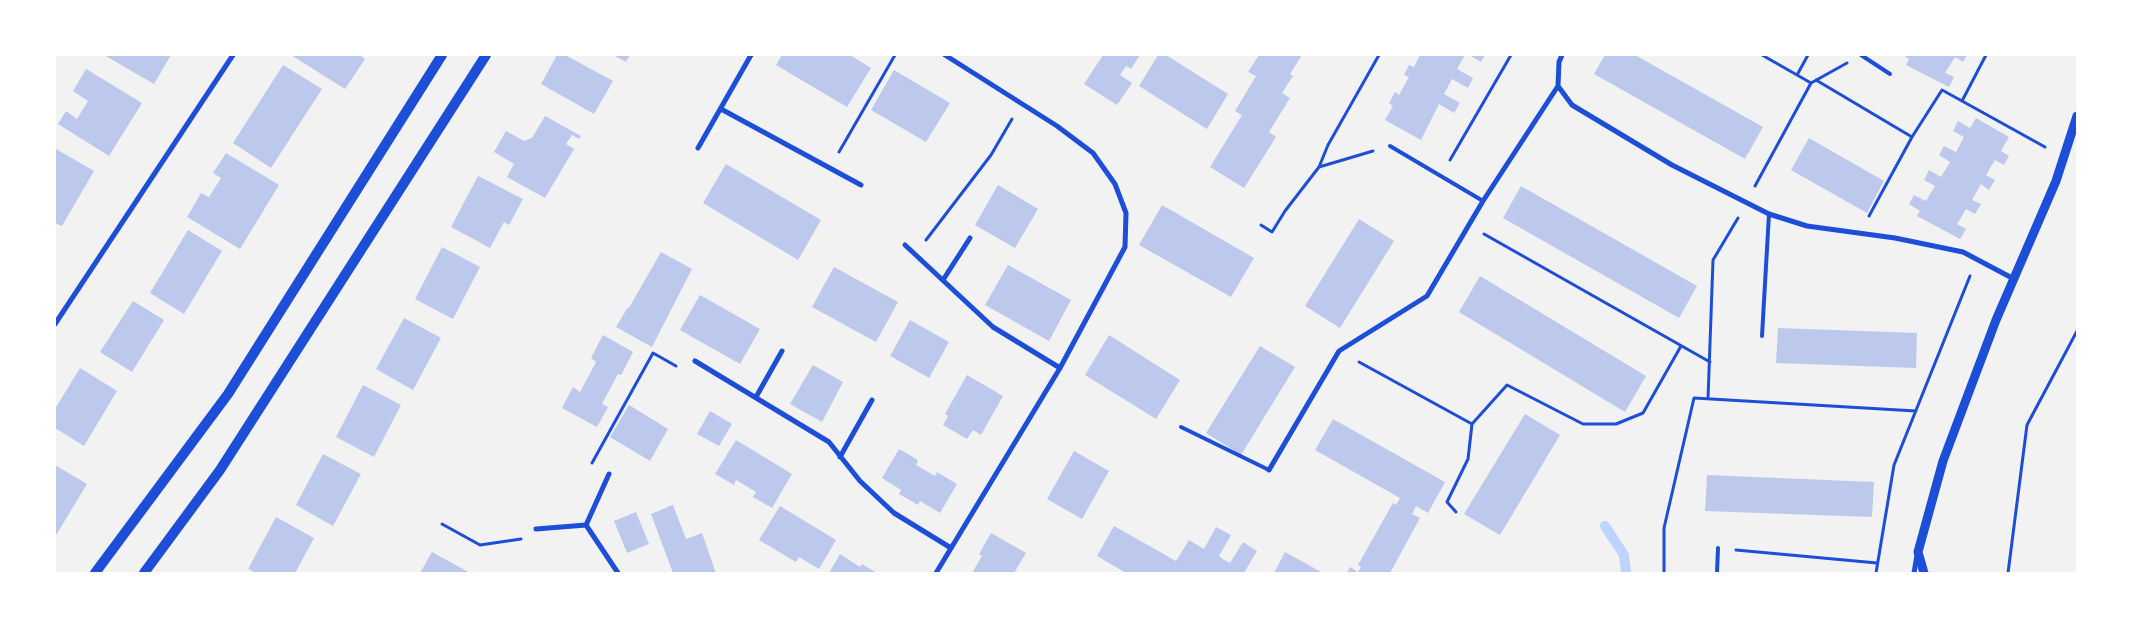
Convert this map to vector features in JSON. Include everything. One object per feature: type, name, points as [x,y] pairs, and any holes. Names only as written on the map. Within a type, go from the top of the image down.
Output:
[{"type":"main road","points":[[95,573],[228,394],[442,55]]},
{"type":"main road","points":[[144,573],[220,470],[486,55]]},
{"type":"street","points":[[55,324],[233,55]]},
{"type":"street","points":[[698,148],[751,55]]},
{"type":"street","points":[[936,573],[1060,368],[1125,247],[1126,213],[1115,184],[1093,153],[1057,126],[945,55]]},
{"type":"street","points":[[1269,470],[1339,351],[1427,296],[1483,201],[1558,86],[1559,62],[1562,55]]},
{"type":"street","points":[[1558,86],[1572,105],[1672,165],[1768,214],[1807,226],[1895,238],[1963,252],[2014,279]]},
{"type":"street","points":[[721,109],[861,186]]},
{"type":"street","points":[[1914,573],[1918,552],[1944,461],[1996,320],[2056,181],[2077,116]]},
{"type":"street","points":[[943,280],[970,238]]},
{"type":"street","points":[[905,244],[993,327],[1060,368]]},
{"type":"street","points":[[756,397],[782,351]]},
{"type":"street","points":[[695,361],[829,442],[860,482],[894,513],[951,548]]},
{"type":"street","points":[[840,456],[872,400]]},
{"type":"street","points":[[586,525],[609,474]]},
{"type":"street","points":[[536,529],[586,525]]},
{"type":"street","points":[[586,525],[618,573]]},
{"type":"street","points":[[1918,552],[1924,573]]},
{"type":"lane","points":[[1861,55],[1890,74]]},
{"type":"lane","points":[[1390,146],[1483,201]]},
{"type":"lane","points":[[1762,336],[1768,214]]},
{"type":"lane","points":[[1181,428],[1269,470]]},
{"type":"lane","points":[[1717,573],[1718,548]]},
{"type":"path","points":[[830,169],[895,55]]},
{"type":"path","points":[[1260,225],[1272,232],[1285,211],[1319,167],[1328,145],[1379,55]]},
{"type":"path","points":[[1440,176],[1511,55]]},
{"type":"path","points":[[1762,55],[1811,83]]},
{"type":"path","points":[[1796,74],[1808,55]]},
{"type":"path","points":[[1708,399],[1713,260],[1811,83],[1861,55]]},
{"type":"path","points":[[1962,101],[1986,55]]},
{"type":"path","points":[[1816,80],[1912,137]]},
{"type":"path","points":[[1858,234],[1912,137],[1942,90],[2064,158]]},
{"type":"path","points":[[914,254],[935,231],[1006,131]]},
{"type":"path","points":[[1319,167],[1390,146]]},
{"type":"path","points":[[1469,225],[1710,362]]},
{"type":"path","points":[[1876,573],[1894,465],[1977,260]]},
{"type":"path","points":[[2008,573],[2027,425],[2077,331]]},
{"type":"path","points":[[1456,512],[1447,502],[1468,459],[1472,424],[1507,386],[1583,424],[1616,424],[1644,413],[1681,346]]},
{"type":"path","points":[[1339,351],[1472,424]]},
{"type":"path","points":[[609,474],[591,463],[653,353],[689,372],[695,361]]},
{"type":"path","points":[[1664,573],[1664,528],[1694,398],[1916,411]]},
{"type":"path","points":[[442,524],[480,545],[536,537],[536,529]]},
{"type":"path","points":[[1718,548],[1877,562]]},
{"type":"building","points":[[104,55],[171,55],[154,84]]},
{"type":"building","points":[[291,55],[359,55],[365,59],[345,89]]},
{"type":"building","points":[[557,55],[565,55],[613,81],[594,114],[541,84]]},
{"type":"building","points":[[613,55],[630,55],[626,62]]},
{"type":"building","points":[[782,55],[850,55],[871,68],[847,107],[776,65]]},
{"type":"building","points":[[1103,55],[1140,55],[1131,69],[1126,66],[1120,75],[1132,83],[1117,105],[1084,84]]},
{"type":"building","points":[[1158,55],[1166,55],[1228,94],[1207,129],[1139,86]]},
{"type":"building","points":[[1259,55],[1302,55],[1290,74],[1293,76],[1282,93],[1290,98],[1269,132],[1276,137],[1244,188],[1210,167],[1242,115],[1235,111],[1256,76],[1248,72]]},
{"type":"building","points":[[1420,55],[1465,55],[1457,69],[1473,78],[1468,88],[1452,79],[1444,94],[1460,103],[1454,113],[1439,104],[1421,140],[1385,120],[1393,106],[1389,103],[1395,92],[1399,95],[1409,77],[1404,75],[1409,65],[1414,67]]},
{"type":"building","points":[[1469,55],[1485,55],[1481,62]]},
{"type":"building","points":[[1605,55],[1635,55],[1763,127],[1745,159],[1594,74]]},
{"type":"building","points":[[1903,55],[1967,55],[1963,62],[1955,57],[1945,73],[1954,77],[1949,87],[1906,65],[1909,59]]},
{"type":"building","points":[[283,65],[322,89],[271,168],[233,143]]},
{"type":"building","points":[[86,69],[142,103],[109,156],[58,124],[66,111],[77,119],[88,101],[73,91]]},
{"type":"building","points":[[894,70],[950,103],[926,142],[871,110]]},
{"type":"building","points":[[545,116],[581,136],[579,139],[572,135],[566,144],[574,149],[545,198],[507,177],[514,164],[494,152],[506,131],[524,141],[532,138]]},
{"type":"building","points":[[1976,118],[2009,137],[2001,151],[2009,156],[2004,165],[1995,160],[1986,175],[1995,180],[1989,190],[1981,184],[1972,200],[1981,204],[1975,214],[1966,209],[1957,224],[1966,229],[1960,239],[1917,216],[1920,211],[1909,204],[1914,195],[1926,201],[1935,186],[1924,180],[1929,170],[1941,177],[1950,162],[1939,155],[1944,146],[1956,152],[1964,137],[1953,131],[1958,121],[1970,128]]},
{"type":"building","points":[[1809,138],[1884,181],[1867,213],[1791,170]]},
{"type":"building","points":[[56,149],[94,171],[62,226],[55,223]]},
{"type":"building","points":[[226,153],[279,185],[240,249],[187,217],[201,193],[209,197],[221,178],[213,173]]},
{"type":"building","points":[[726,164],[821,220],[798,260],[703,203]]},
{"type":"building","points":[[478,176],[523,199],[509,225],[504,222],[490,248],[451,227]]},
{"type":"building","points":[[998,185],[1038,209],[1015,248],[975,225]]},
{"type":"building","points":[[1521,186],[1697,286],[1679,318],[1503,218]]},
{"type":"building","points":[[1162,205],[1254,258],[1231,297],[1139,245]]},
{"type":"building","points":[[1359,219],[1394,241],[1340,328],[1305,306]]},
{"type":"building","points":[[188,230],[222,251],[184,314],[150,293]]},
{"type":"building","points":[[442,247],[480,267],[453,319],[415,299]]},
{"type":"building","points":[[661,252],[692,269],[652,347],[616,327]]},
{"type":"building","points":[[1008,265],[1071,300],[1049,341],[985,305]]},
{"type":"building","points":[[834,267],[898,302],[876,342],[812,307]]},
{"type":"building","points":[[1480,276],[1646,376],[1625,412],[1459,312]]},
{"type":"building","points":[[700,295],[760,329],[740,364],[680,330]]},
{"type":"building","points":[[133,301],[164,320],[132,372],[100,352]]},
{"type":"building","points":[[404,318],[441,338],[413,390],[376,369]]},
{"type":"building","points":[[910,320],[949,342],[929,378],[890,356]]},
{"type":"building","points":[[1778,328],[1917,333],[1916,368],[1776,363]]},
{"type":"building","points":[[603,335],[633,352],[621,375],[618,374],[602,404],[608,407],[597,427],[562,408],[573,387],[580,392],[596,362],[591,358]]},
{"type":"building","points":[[1109,335],[1180,380],[1156,419],[1085,375]]},
{"type":"building","points":[[1260,346],[1295,367],[1241,455],[1206,433]]},
{"type":"building","points":[[813,365],[843,382],[822,422],[790,404]]},
{"type":"building","points":[[80,368],[117,391],[84,446],[55,428],[55,409]]},
{"type":"building","points":[[967,375],[1003,396],[981,435],[973,430],[967,439],[943,425],[948,416],[945,414]]},
{"type":"building","points":[[363,385],[401,405],[374,457],[336,437]]},
{"type":"building","points":[[629,405],[668,429],[650,461],[610,437]]},
{"type":"building","points":[[710,411],[732,424],[719,446],[697,434]]},
{"type":"building","points":[[1525,414],[1560,435],[1500,535],[1464,514]]},
{"type":"building","points":[[1333,419],[1445,482],[1428,513],[1416,506],[1412,514],[1420,518],[1390,573],[1347,573],[1350,567],[1358,572],[1361,567],[1358,565],[1393,503],[1396,505],[1400,498],[1315,450]]},
{"type":"building","points":[[736,440],[792,474],[772,508],[753,497],[756,492],[736,480],[734,485],[715,474]]},
{"type":"building","points":[[899,449],[918,460],[916,465],[935,476],[937,472],[957,484],[940,513],[920,501],[918,505],[899,494],[901,490],[882,478]]},
{"type":"building","points":[[1074,451],[1109,471],[1082,519],[1047,499]]},
{"type":"building","points":[[323,454],[361,474],[333,526],[296,505]]},
{"type":"building","points":[[55,465],[87,484],[55,537]]},
{"type":"building","points":[[1707,475],[1874,482],[1872,517],[1705,511]]},
{"type":"building","points":[[673,505],[686,539],[702,533],[716,573],[673,573],[651,514]]},
{"type":"building","points":[[780,506],[836,540],[819,569],[799,557],[796,562],[759,540]]},
{"type":"building","points":[[636,512],[649,544],[627,553],[614,521]]},
{"type":"building","points":[[276,517],[314,538],[295,573],[256,573],[248,569]]},
{"type":"building","points":[[1114,526],[1176,561],[1189,540],[1204,549],[1216,527],[1231,535],[1219,556],[1224,560],[1230,563],[1243,542],[1257,551],[1244,573],[1126,573],[1097,556]]},
{"type":"building","points":[[991,533],[1026,553],[1014,573],[972,573],[982,556],[979,554]]},
{"type":"building","points":[[432,552],[452,563],[470,573],[420,573]]},
{"type":"building","points":[[1285,552],[1314,568],[1323,573],[1274,573]]},
{"type":"building","points":[[840,554],[860,567],[862,564],[877,573],[829,573]]},
{"type":"waterway","points":[[1605,526],[1624,555],[1626,573]]}]
